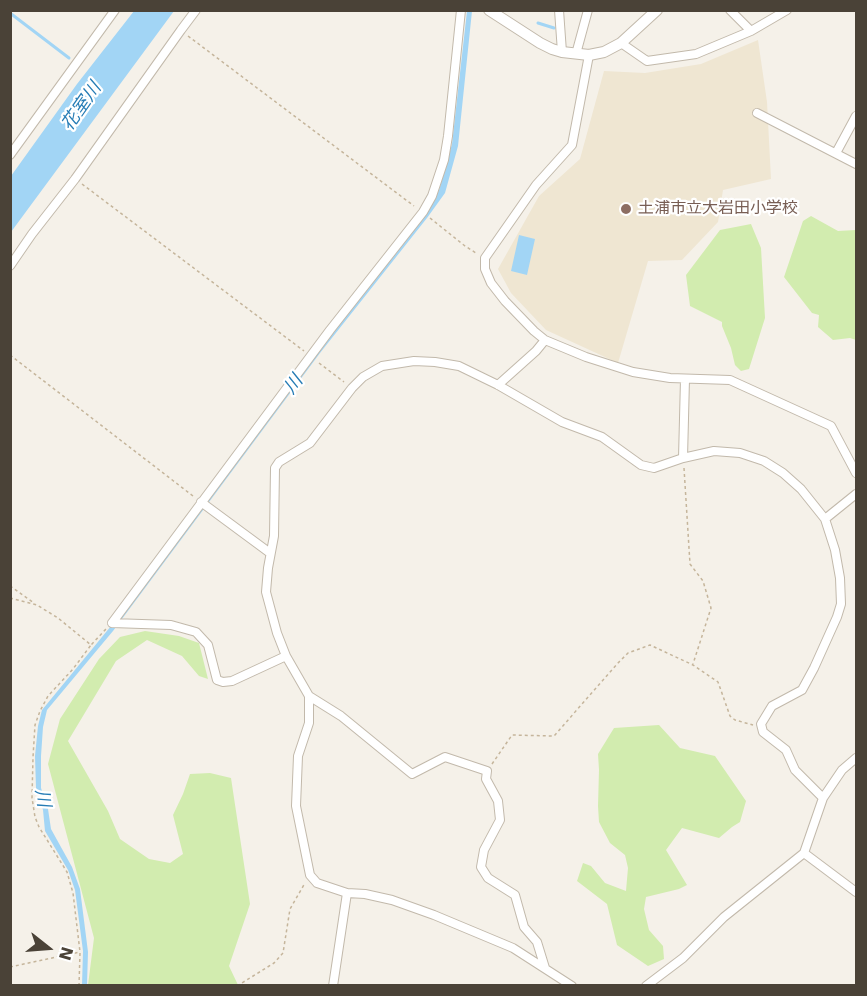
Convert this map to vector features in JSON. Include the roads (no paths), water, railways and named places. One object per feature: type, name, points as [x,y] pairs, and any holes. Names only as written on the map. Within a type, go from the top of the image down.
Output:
[{"type":"street","points":[[10,155],[115,10]]},
{"type":"street","points":[[10,266],[196,10]]},
{"type":"street","points":[[286,656],[232,681],[222,682],[218,680],[208,645],[196,632],[171,625],[112,623],[310,356],[423,212],[432,196],[444,160],[461,10]]},
{"type":"street","points":[[489,10],[552,49],[589,55],[604,52],[621,43],[657,10]]},
{"type":"street","points":[[558,10],[562,52]]},
{"type":"street","points":[[576,54],[588,10]]},
{"type":"street","points":[[730,10],[751,31]]},
{"type":"street","points":[[621,43],[647,61],[696,54],[751,31],[787,10]]},
{"type":"street","points":[[589,55],[572,145],[536,185],[485,258],[485,269],[491,283],[505,301],[545,340],[586,357],[633,372],[685,379],[730,380],[831,426],[856,473]]},
{"type":"street","points":[[758,113],[856,164]]},
{"type":"street","points":[[837,153],[856,116]]},
{"type":"street","points":[[498,385],[545,340]]},
{"type":"street","points":[[545,968],[537,942],[524,927],[515,895],[488,878],[481,867],[484,850],[500,820],[498,801],[486,779],[487,771],[445,757],[412,774],[341,716],[309,696],[286,656],[277,633],[266,592],[274,536],[275,468],[279,462],[310,442],[363,377],[382,366],[414,361],[459,366],[498,385],[562,422],[602,437],[641,465],[654,468],[714,451],[740,453],[764,461],[783,473],[801,489],[825,519],[835,550],[840,578],[841,604],[814,668],[802,690],[772,706],[761,724],[764,732],[786,750],[795,771],[823,798]]},
{"type":"street","points":[[683,458],[685,379]]},
{"type":"street","points":[[825,519],[856,495]]},
{"type":"street","points":[[201,502],[270,553]]},
{"type":"street","points":[[309,696],[309,723],[298,756],[296,806],[310,875],[317,883],[347,892],[392,900],[434,915],[513,948],[572,986]]},
{"type":"street","points":[[646,986],[682,958],[724,917],[804,853],[823,798],[842,770],[856,758]]},
{"type":"street","points":[[804,853],[856,892]]},
{"type":"street","points":[[333,986],[347,892]]},
{"type":"water","name":"花室川","points":[[134,11],[174,11],[11,232],[11,176],[77,84]]},
{"type":"water","name":"川","points":[[467,11],[472,11],[458,146],[445,193],[320,353],[113,631],[47,710],[43,727],[41,788],[48,809],[51,829],[72,867],[80,889],[88,952],[87,985],[82,985],[83,951],[75,890],[68,870],[45,831],[43,810],[36,788],[35,756],[42,710],[111,626],[423,215],[439,190],[452,144]]},
{"type":"water","points":[[519,235],[535,239],[527,275],[511,271]]},
{"type":"waterway","points":[[10,13],[69,58]]},
{"type":"waterway","points":[[538,23],[554,28]]},
{"type":"place","name":"土浦市立大岩田小学校","points":[[626,209]]}]
